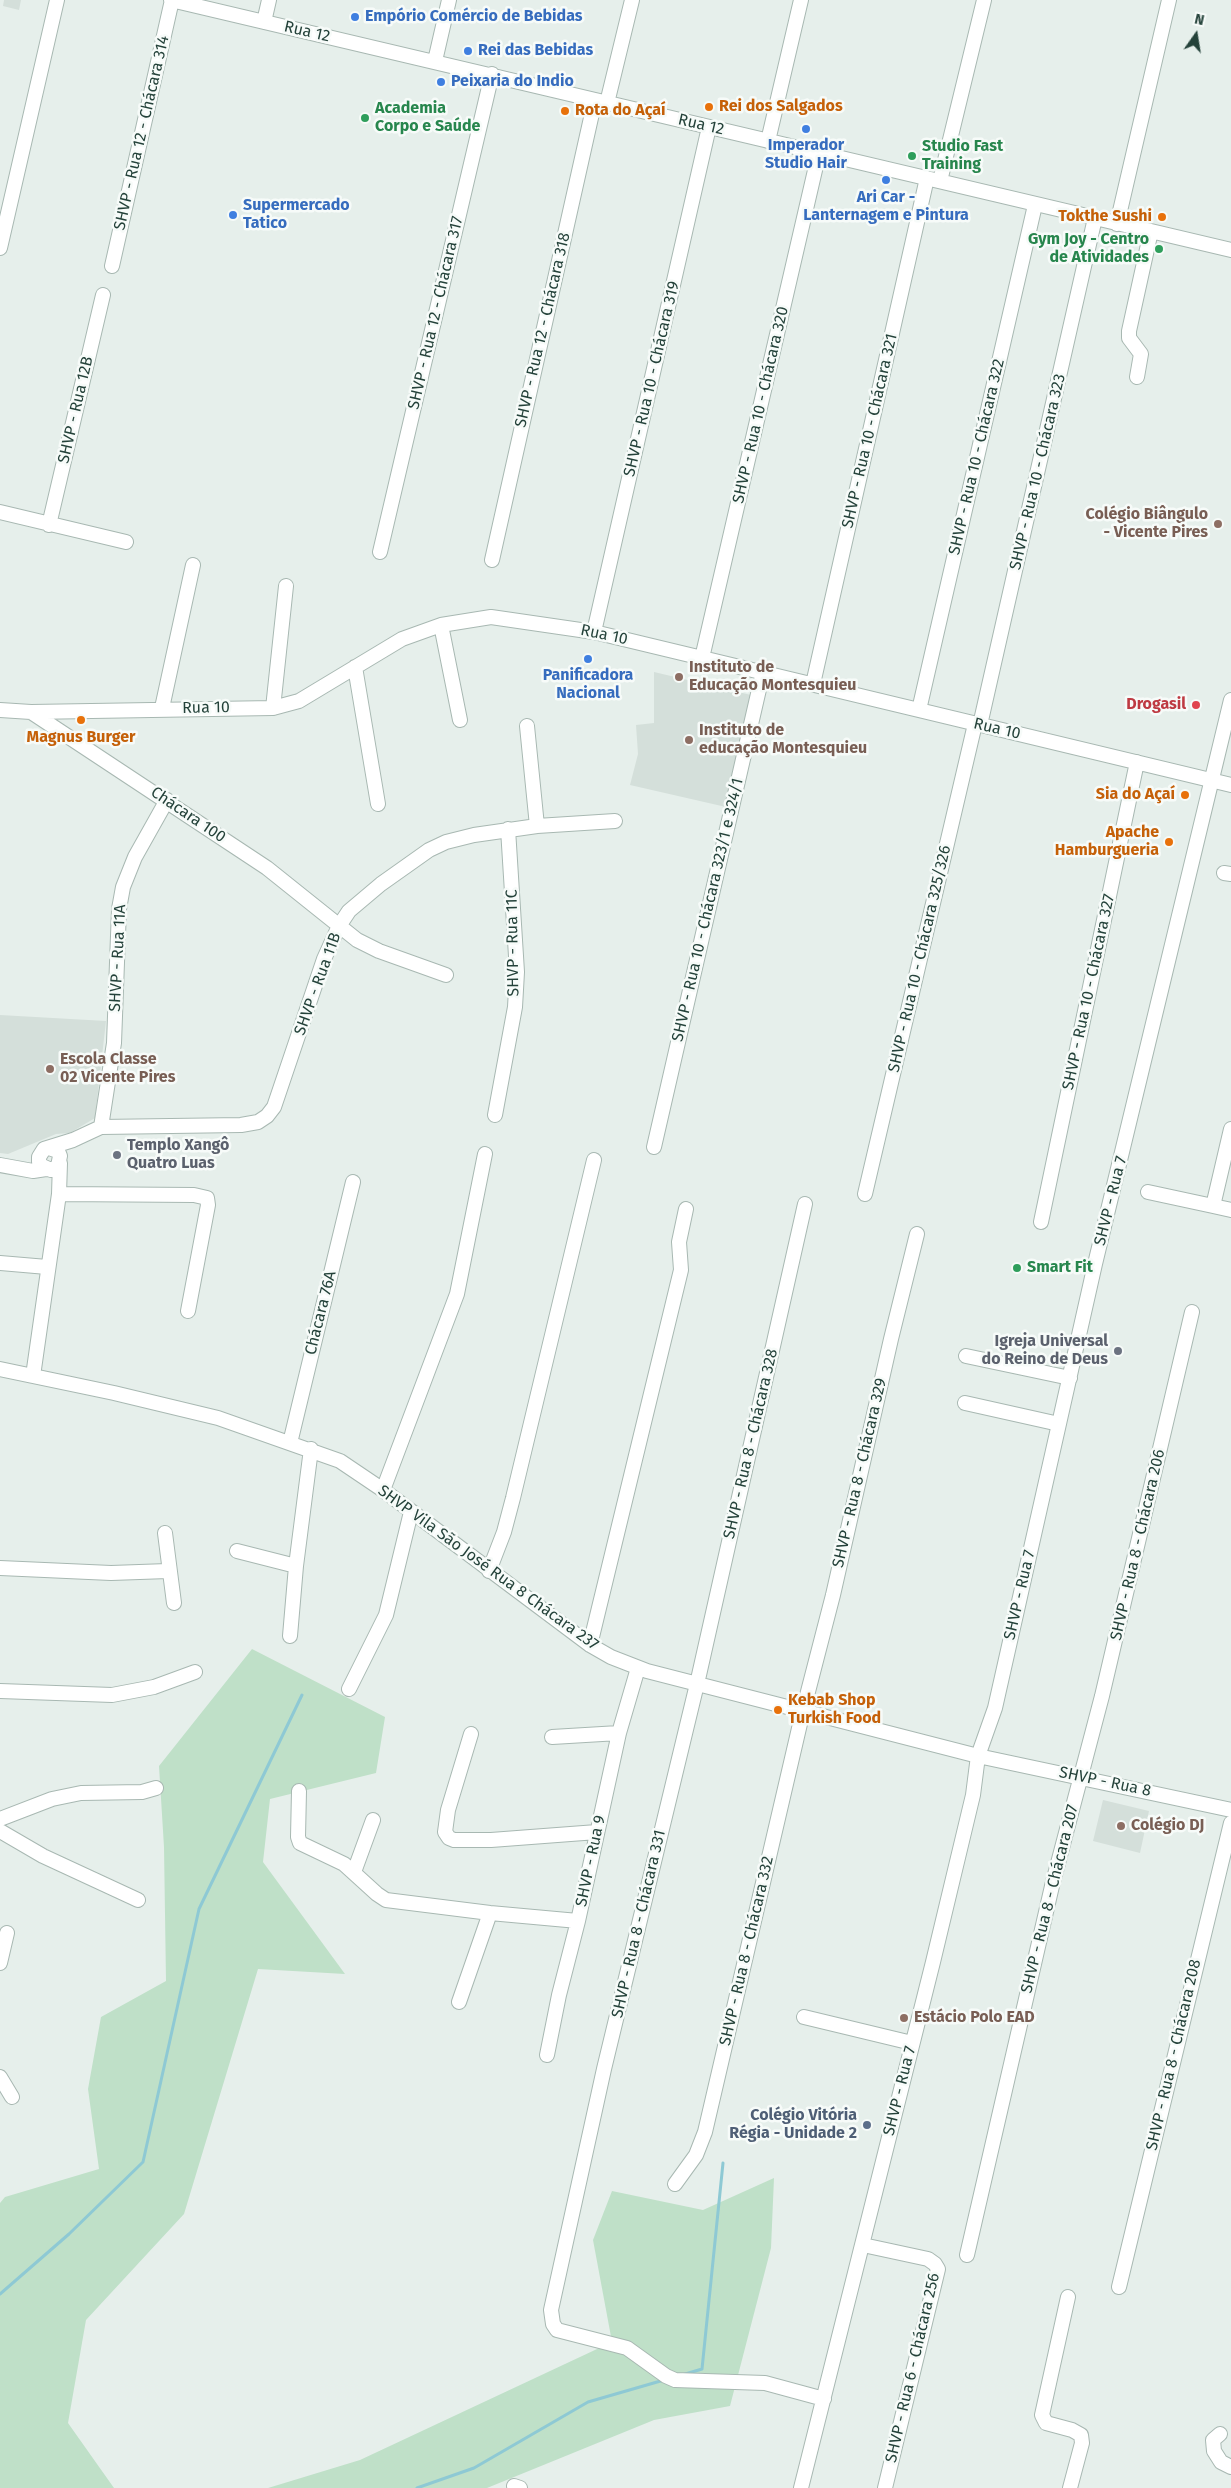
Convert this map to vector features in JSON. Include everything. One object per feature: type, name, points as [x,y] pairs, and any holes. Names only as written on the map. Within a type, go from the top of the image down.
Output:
[{"type":"street","points":[[0,248],[57,0]]},
{"type":"street","name":"Rua 12","points":[[172,0],[492,74],[1231,250]]},
{"type":"street","name":"SHVP - Rua 12 - Chácara 314","points":[[112,266],[172,0]]},
{"type":"street","points":[[264,22],[269,0]]},
{"type":"street","points":[[435,61],[449,0]]},
{"type":"street","name":"SHVP - Rua 12 - Chácara 318","points":[[492,560],[601,101],[632,0]]},
{"type":"street","points":[[768,141],[801,0]]},
{"type":"street","name":"SHVP - Rua 10 - Chácara 321","points":[[813,684],[934,180],[984,0]]},
{"type":"street","points":[[1117,224],[1169,0]]},
{"type":"street","name":"SHVP - Rua 12 - Chácara 317","points":[[380,552],[492,74]]},
{"type":"street","name":"SHVP - Rua 10 - Chácara 319","points":[[594,632],[709,127]]},
{"type":"street","name":"SHVP - Rua 10 - Chácara 320","points":[[702,658],[819,153]]},
{"type":"street","name":"SHVP - Rua 10 - Chácara 322","points":[[919,710],[1036,205]]},
{"type":"street","name":"SHVP - Rua 10 - Chácara 323","points":[[977,724],[1095,218]]},
{"type":"street","points":[[1137,377],[1140,354],[1129,338],[1129,331],[1151,231]]},
{"type":"street","name":"SHVP - Rua 12B","points":[[49,525],[103,295]]},
{"type":"street","points":[[0,512],[126,542]]},
{"type":"street","points":[[162,708],[193,564]]},
{"type":"street","points":[[272,708],[286,586]]},
{"type":"street","name":"Rua 10","points":[[0,710],[31,712],[162,708],[272,708],[298,701],[402,639],[441,625],[491,617],[594,632],[1231,785]]},
{"type":"street","points":[[441,625],[460,720]]},
{"type":"street","points":[[355,667],[378,804]]},
{"type":"street","name":"SHVP - Rua 10 - Chácara 323/1 e 324/1","points":[[654,1147],[762,672]]},
{"type":"street","name":"SHVP - Rua 7","points":[[801,2488],[863,2245],[973,1795],[978,1756],[995,1708],[1095,1264],[1231,700]]},
{"type":"street","name":"Chácara 100","points":[[31,712],[167,800],[267,868],[357,940],[379,951],[446,975]]},
{"type":"street","name":"SHVP - Rua 10 - Chácara 325/326","points":[[865,1194],[977,724]]},
{"type":"street","points":[[526,726],[537,826]]},
{"type":"street","name":"SHVP - Rua 10 - Chácara 327","points":[[1040,1222],[1137,762]]},
{"type":"street","name":"SHVP - Rua 11A","points":[[101,1127],[114,1042],[119,909],[123,888],[135,857],[167,800]]},
{"type":"street","name":"SHVP - Rua 11B","points":[[3,1165],[73,1140],[101,1127],[241,1125],[258,1122],[267,1116],[274,1107],[318,976],[339,926],[349,911],[381,884],[429,850],[446,842],[508,829],[615,821]]},
{"type":"street","name":"SHVP - Rua 11C","points":[[495,1115],[514,1007],[517,972],[508,829]]},
{"type":"street","points":[[1213,1206],[1231,1129]]},
{"type":"street","points":[[3,1165],[33,1171],[54,1165],[73,1140]]},
{"type":"street","points":[[33,1376],[59,1191],[54,1165],[58,1151],[45,1150],[39,1162],[54,1165]]},
{"type":"street","points":[[383,1490],[457,1294],[485,1154]]},
{"type":"street","points":[[489,1571],[504,1532],[513,1498],[594,1160]]},
{"type":"street","name":"Chácara 76A","points":[[290,1443],[352,1182]]},
{"type":"street","points":[[59,1191],[113,1196],[194,1195],[205,1197],[208,1205],[188,1311]]},
{"type":"street","points":[[1148,1192],[1231,1210]]},
{"type":"street","name":"SHVP - Rua 8 - Chácara 328","points":[[698,1684],[805,1204]]},
{"type":"street","points":[[590,1644],[681,1270],[679,1242],[686,1209]]},
{"type":"street","name":"SHVP - Rua 8 - Chácara 329","points":[[803,1711],[833,1595],[891,1339],[917,1234]]},
{"type":"street","points":[[0,1263],[47,1267]]},
{"type":"street","name":"SHVP - Rua 8 - Chácara 206","points":[[1081,1777],[1192,1312]]},
{"type":"street","points":[[966,1356],[1070,1378]]},
{"type":"street","name":"SHVP Vila São José Rua 8 Chácara 237","points":[[0,1369],[218,1418],[340,1461],[383,1490],[489,1571],[590,1644],[612,1657],[638,1668],[978,1756]]},
{"type":"street","points":[[965,1403],[1060,1424]]},
{"type":"street","points":[[290,1636],[296,1566],[311,1450]]},
{"type":"street","points":[[350,1689],[386,1615],[411,1512]]},
{"type":"street","points":[[165,1532],[168,1571],[174,1603]]},
{"type":"street","points":[[236,1551],[296,1566]]},
{"type":"street","points":[[0,1568],[111,1573],[168,1571]]},
{"type":"street","name":"SHVP - Rua 9","points":[[548,2055],[559,1994],[578,1921],[619,1733],[638,1668]]},
{"type":"street","points":[[0,1691],[112,1695],[154,1687],[195,1672]]},
{"type":"street","name":"SHVP - Rua 8 - Chácara 331","points":[[698,1684],[604,2069],[585,2165],[553,2298],[552,2315],[554,2327],[557,2330],[621,2346],[675,2380],[765,2383],[824,2399]]},
{"type":"street","name":"SHVP - Rua 8 - Chácara 332","points":[[675,2184],[702,2146],[803,1711]]},
{"type":"street","points":[[552,1737],[619,1733]]},
{"type":"street","points":[[472,1734],[448,1810],[445,1832],[449,1838],[454,1840],[491,1840],[597,1832]]},
{"type":"street","name":"SHVP - Rua 8","points":[[978,1756],[1231,1810]]},
{"type":"street","name":"SHVP - Rua 8 - Chácara 207","points":[[967,2255],[1049,1895],[1081,1777]]},
{"type":"street","points":[[0,1819],[52,1800],[81,1793],[132,1792],[156,1788]]},
{"type":"street","points":[[299,1791],[299,1840],[302,1845],[344,1864],[376,1894],[386,1900],[490,1913],[578,1921]]},
{"type":"street","points":[[354,1872],[373,1820]]},
{"type":"street","name":"SHVP - Rua 8 - Chácara 208","points":[[1119,2287],[1231,1823]]},
{"type":"street","points":[[0,1830],[44,1856],[138,1900]]},
{"type":"street","points":[[459,2002],[490,1913]]},
{"type":"street","points":[[0,1963],[7,1933]]},
{"type":"street","points":[[804,2017],[912,2043]]},
{"type":"street","points":[[0,2077],[12,2097]]},
{"type":"street","name":"SHVP - Rua 6 - Chácara 256","points":[[863,2245],[928,2259],[936,2264],[938,2269],[885,2488]]},
{"type":"street","points":[[1068,2297],[1042,2415],[1046,2423],[1072,2430],[1081,2435],[1082,2443],[1070,2488]]},
{"type":"street","points":[[1220,2434],[1214,2440],[1214,2451],[1221,2462],[1231,2467]]},
{"type":"shaded area","points":[[4,0],[21,0],[19,10],[3,6]]},
{"type":"shaded area","name":"Instituto de educação Montesquieu","points":[[654,672],[751,695],[726,807],[630,785],[638,754],[636,725],[654,723]]},
{"type":"shaded area","name":"Escola Classe 02 Vicente Pires","points":[[0,1015],[106,1021],[95,1118],[70,1133],[56,1134],[8,1154],[0,1153]]},
{"type":"shaded area","name":"Colégio DJ","points":[[1103,1800],[1149,1811],[1140,1853],[1093,1841]]},
{"type":"green space","points":[[252,1649],[385,1717],[376,1773],[270,1799],[263,1862],[345,1974],[258,1969],[184,2214],[86,2320],[68,2423],[114,2488],[0,2488],[0,2203],[5,2197],[99,2169],[88,2089],[101,2017],[166,1981],[164,1847],[159,1766]]},
{"type":"green space","points":[[774,2178],[771,2248],[730,2406],[654,2420],[487,2488],[268,2488],[360,2460],[612,2342],[593,2240],[612,2191],[703,2210]]},
{"type":"waterway","points":[[0,2294],[69,2234],[143,2162],[199,1909],[302,1695]]},
{"type":"waterway","points":[[682,2375],[702,2369],[723,2163]]},
{"type":"waterway","points":[[417,2488],[474,2468],[588,2402],[664,2380]]},
{"type":"place","name":"Empório Comércio de Bebidas","points":[[355,17]]},
{"type":"place","name":"Rei das Bebidas","points":[[468,51]]},
{"type":"place","name":"Peixaria do Indio","points":[[441,82]]},
{"type":"place","name":"Rei dos Salgados","points":[[709,107]]},
{"type":"place","name":"Rota do Açaí","points":[[565,111]]},
{"type":"place","name":"Academia Corpo e Saúde","points":[[365,118]]},
{"type":"place","name":"Imperador Studio Hair","points":[[806,129]]},
{"type":"place","name":"Studio Fast Training","points":[[912,156]]},
{"type":"place","name":"Ari Car - Lanternagem e Pintura","points":[[886,180]]},
{"type":"place","name":"Supermercado Tatico","points":[[233,215]]},
{"type":"place","name":"Tokthe Sushi","points":[[1162,217]]},
{"type":"place","name":"Gym Joy - Centro de Atividades","points":[[1159,249]]},
{"type":"place","name":"Colégio Biângulo - Vicente Pires","points":[[1218,524]]},
{"type":"place","name":"Panificadora Nacional","points":[[588,659]]},
{"type":"place","name":"Instituto de Educação Montesquieu","points":[[679,677]]},
{"type":"place","name":"Drogasil","points":[[1196,705]]},
{"type":"place","name":"Magnus Burger","points":[[81,720]]},
{"type":"place","name":"Instituto de educação Montesquieu","points":[[689,740]]},
{"type":"place","name":"Sia do Açaí","points":[[1185,795]]},
{"type":"place","name":"Apache Hamburgueria","points":[[1169,842]]},
{"type":"place","name":"Escola Classe 02 Vicente Pires","points":[[50,1069]]},
{"type":"place","name":"Templo Xangô Quatro Luas","points":[[117,1155]]},
{"type":"place","name":"Smart Fit","points":[[1017,1268]]},
{"type":"place","name":"Igreja Universal do Reino de Deus","points":[[1118,1351]]},
{"type":"place","name":"Kebab Shop Turkish Food","points":[[778,1710]]},
{"type":"place","name":"Colégio DJ","points":[[1121,1826]]},
{"type":"place","name":"Estácio Polo EAD","points":[[904,2018]]},
{"type":"place","name":"Colégio Vitória Régia - Unidade 2","points":[[867,2125]]}]
